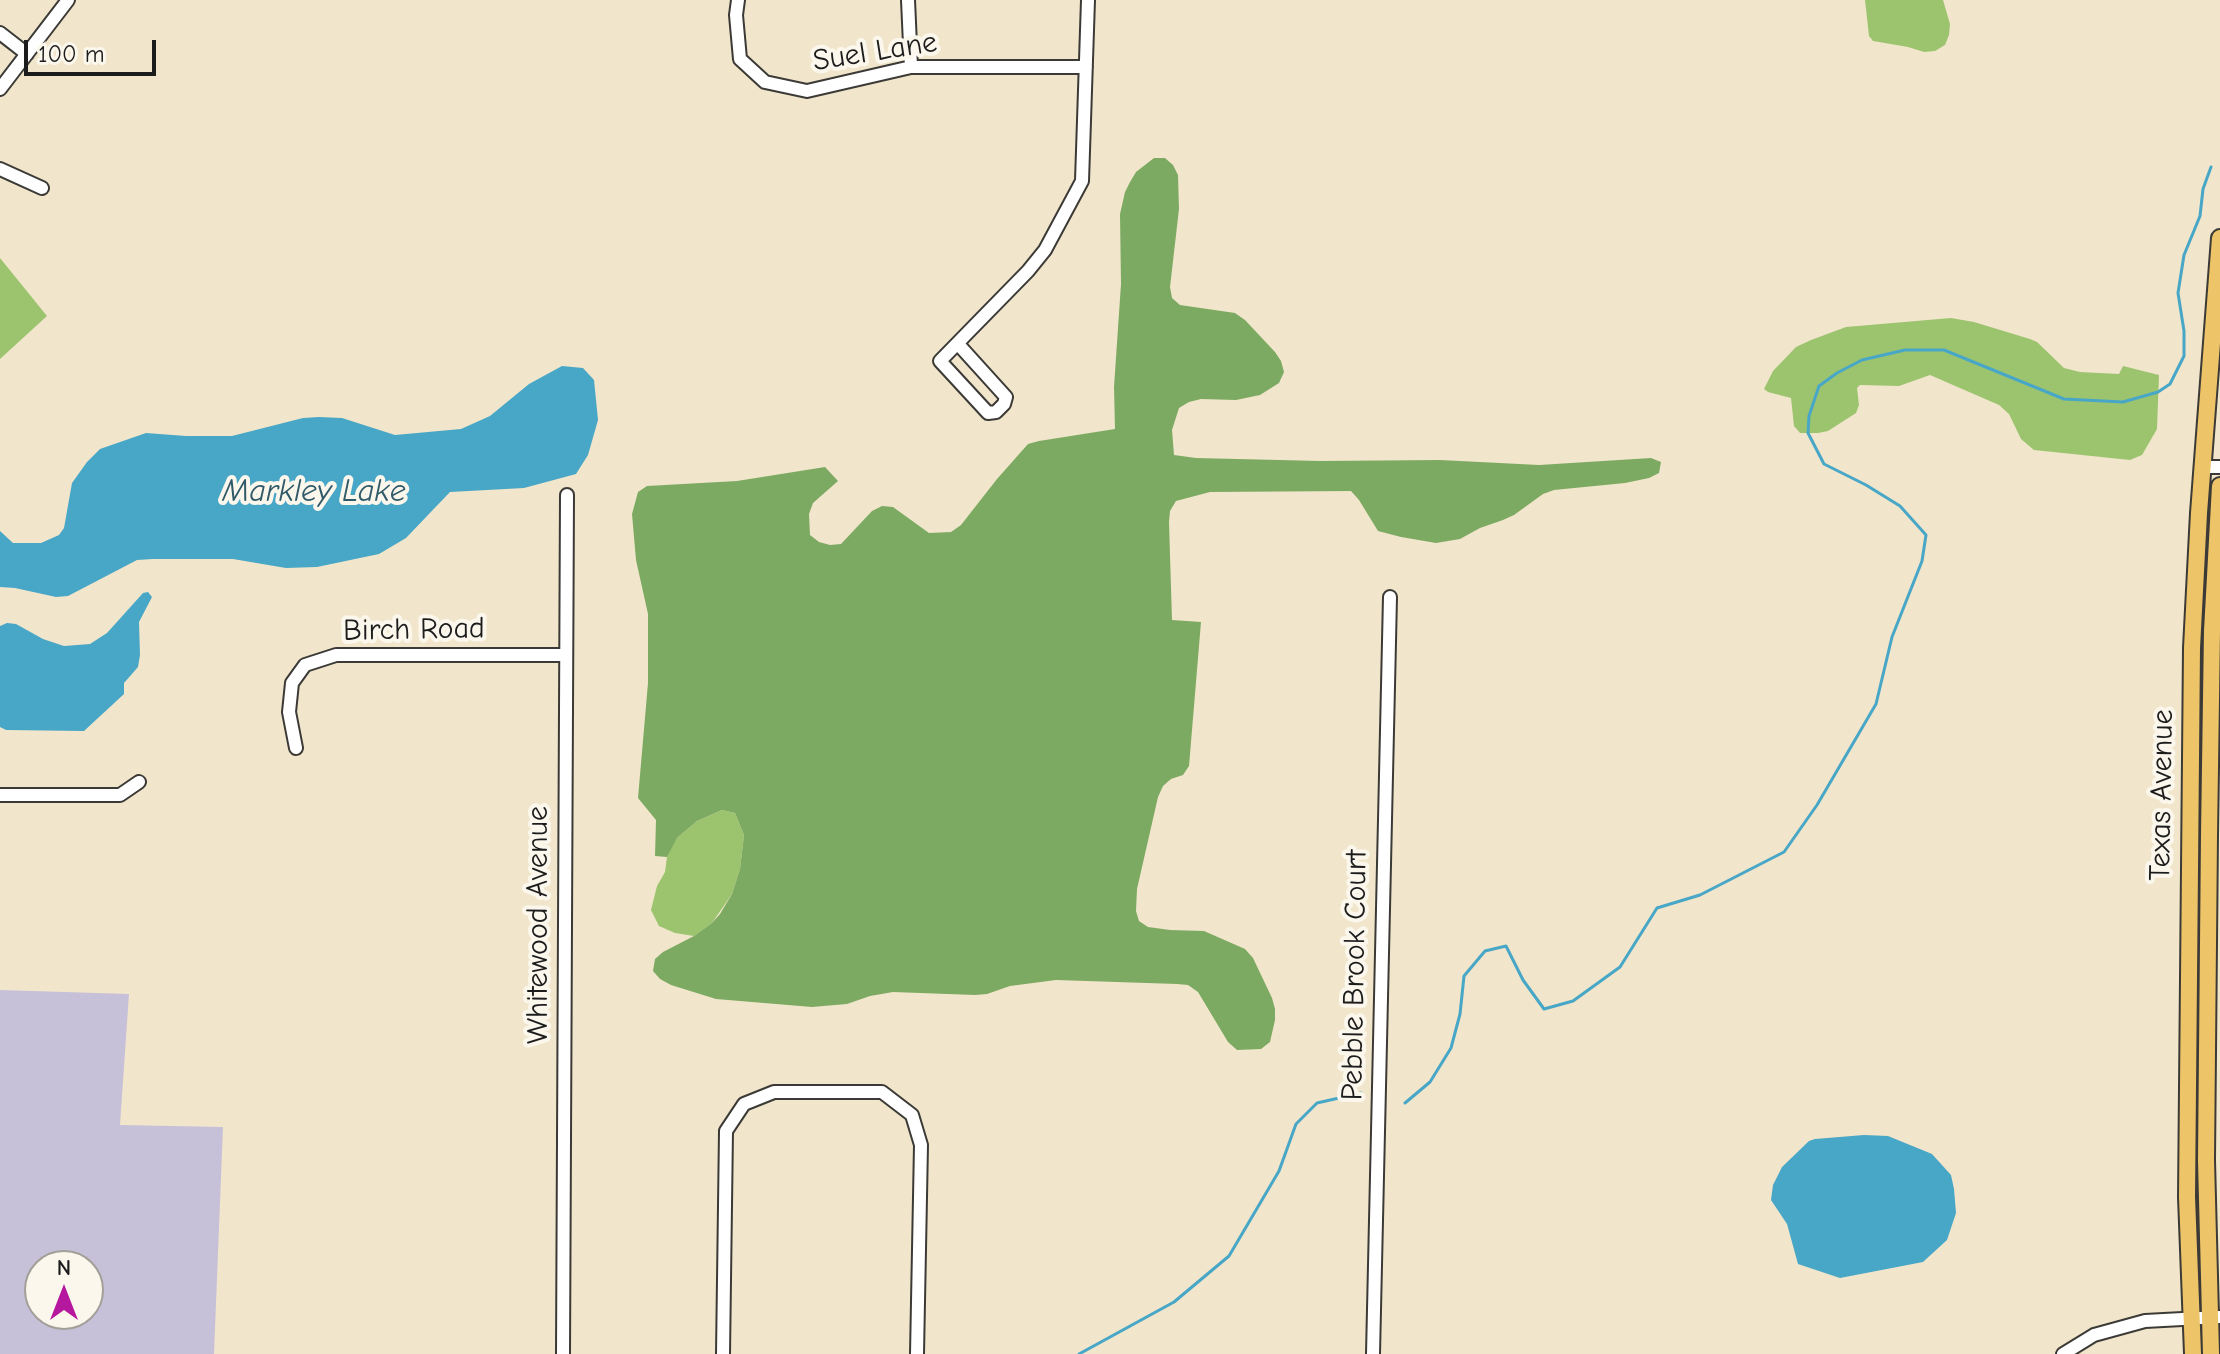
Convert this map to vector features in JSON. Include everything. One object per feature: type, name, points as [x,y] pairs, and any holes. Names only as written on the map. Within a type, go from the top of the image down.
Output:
[{"type":"main road","name":"Texas Avenue","points":[[2193,1354],[2187,1197],[2192,648],[2220,238]]},
{"type":"main road","name":"Texas Avenue","points":[[2211,1354],[2215,1317],[2206,1160],[2214,903],[2212,631],[2220,486]]},
{"type":"street","points":[[0,89],[68,0]]},
{"type":"street","name":"Suel Lane","points":[[738,0],[736,15],[740,59],[765,82],[807,91],[911,67],[1086,67]]},
{"type":"street","points":[[908,0],[911,67]]},
{"type":"street","points":[[958,344],[1006,397],[996,412],[988,413],[940,361],[1045,250],[1082,181],[1088,0]]},
{"type":"street","points":[[0,33],[27,54]]},
{"type":"street","points":[[0,169],[42,188]]},
{"type":"street","points":[[2202,467],[2220,467]]},
{"type":"street","name":"Whitewood Avenue","points":[[563,1354],[567,495]]},
{"type":"street","name":"Pebble Brook Court","points":[[1373,1354],[1390,597]]},
{"type":"street","name":"Birch Road","points":[[296,748],[289,712],[292,683],[305,665],[336,655],[565,655]]},
{"type":"street","points":[[0,795],[120,795],[139,782]]},
{"type":"street","points":[[723,1354],[726,1131],[744,1104],[774,1092],[882,1092],[912,1115],[921,1145],[917,1354]]},
{"type":"street","points":[[2063,1354],[2094,1335],[2145,1321],[2215,1317]]},
{"type":"shaded area","points":[[0,990],[129,994],[120,1125],[223,1127],[214,1354],[0,1354]]},
{"type":"green space","points":[[1865,0],[1943,0],[1950,24],[1945,45],[1935,51],[1924,52],[1873,41],[1869,36]]},
{"type":"green space","points":[[1154,158],[1165,158],[1178,175],[1179,209],[1170,287],[1172,298],[1180,305],[1235,313],[1275,352],[1284,372],[1279,383],[1260,395],[1236,400],[1201,399],[1179,408],[1172,430],[1174,455],[1539,465],[1651,458],[1661,462],[1659,473],[1625,483],[1554,490],[1503,520],[1460,539],[1436,543],[1378,531],[1351,491],[1210,492],[1176,501],[1170,511],[1169,522],[1172,620],[1201,622],[1189,766],[1183,775],[1163,786],[1158,797],[1137,889],[1136,911],[1139,921],[1148,927],[1204,931],[1245,949],[1253,958],[1275,1009],[1270,1042],[1261,1049],[1237,1050],[1228,1042],[1198,992],[1188,985],[1056,980],[1010,986],[987,994],[893,992],[847,1004],[812,1007],[716,999],[660,979],[653,971],[655,959],[712,923],[732,894],[740,869],[744,835],[735,813],[722,810],[697,821],[677,838],[667,857],[655,856],[656,820],[638,798],[648,683],[648,614],[636,560],[632,514],[638,492],[647,486],[737,481],[825,467],[838,481],[813,503],[809,514],[810,535],[819,542],[841,544],[872,511],[882,506],[893,507],[929,533],[951,532],[961,525],[1028,444],[1115,429],[1114,387],[1121,284],[1120,214],[1125,192],[1136,172]]},
{"type":"green space","points":[[0,258],[47,316],[0,359]]},
{"type":"green space","points":[[1951,318],[2037,342],[2064,368],[2119,374],[2123,366],[2159,375],[2157,429],[2142,455],[2130,460],[2034,450],[2021,439],[2009,414],[1999,405],[1930,375],[1899,386],[1860,385],[1857,388],[1859,405],[1856,413],[1828,431],[1818,433],[1800,433],[1794,426],[1791,398],[1764,389],[1773,371],[1796,347],[1811,340],[1846,327]]},
{"type":"green space","points":[[722,810],[735,813],[744,835],[740,869],[732,894],[712,923],[694,936],[659,926],[651,910],[671,846],[697,821]]},
{"type":"water","name":"Markley Lake","points":[[562,366],[583,368],[594,380],[598,420],[588,455],[576,474],[524,488],[450,492],[406,538],[379,554],[317,567],[286,568],[233,559],[137,560],[68,596],[56,597],[0,587],[0,531],[13,543],[41,543],[59,535],[64,528],[72,483],[100,449],[146,433],[232,436],[303,418],[319,417],[342,418],[395,435],[461,429],[490,416],[529,384]]},
{"type":"water","points":[[148,592],[152,597],[139,622],[138,667],[124,683],[124,694],[84,731],[6,730],[0,727],[0,626],[16,624],[64,646],[90,644],[107,633],[143,593]]},
{"type":"water","points":[[1864,1135],[1888,1136],[1932,1154],[1951,1175],[1956,1213],[1947,1240],[1923,1262],[1840,1278],[1798,1264],[1787,1224],[1771,1200],[1773,1185],[1782,1167],[1809,1141]]},
{"type":"waterway","points":[[1405,1103],[1430,1082],[1451,1048],[1460,1014],[1464,976],[1485,951],[1506,946],[1523,980],[1544,1009],[1573,1001],[1620,967],[1657,908],[1700,895],[1784,852],[1817,805],[1876,704],[1892,637],[1922,561],[1926,535],[1900,506],[1824,464],[1808,433],[1809,416],[1819,386],[1862,360],[1905,350],[1944,350],[2064,399],[2123,402],[2158,392],[2170,384],[2184,356],[2178,293],[2184,255],[2200,216],[2203,189],[2211,167]]},
{"type":"waterway","points":[[1079,1354],[1174,1302],[1229,1256],[1279,1171],[1296,1124],[1317,1103],[1361,1093]]}]
